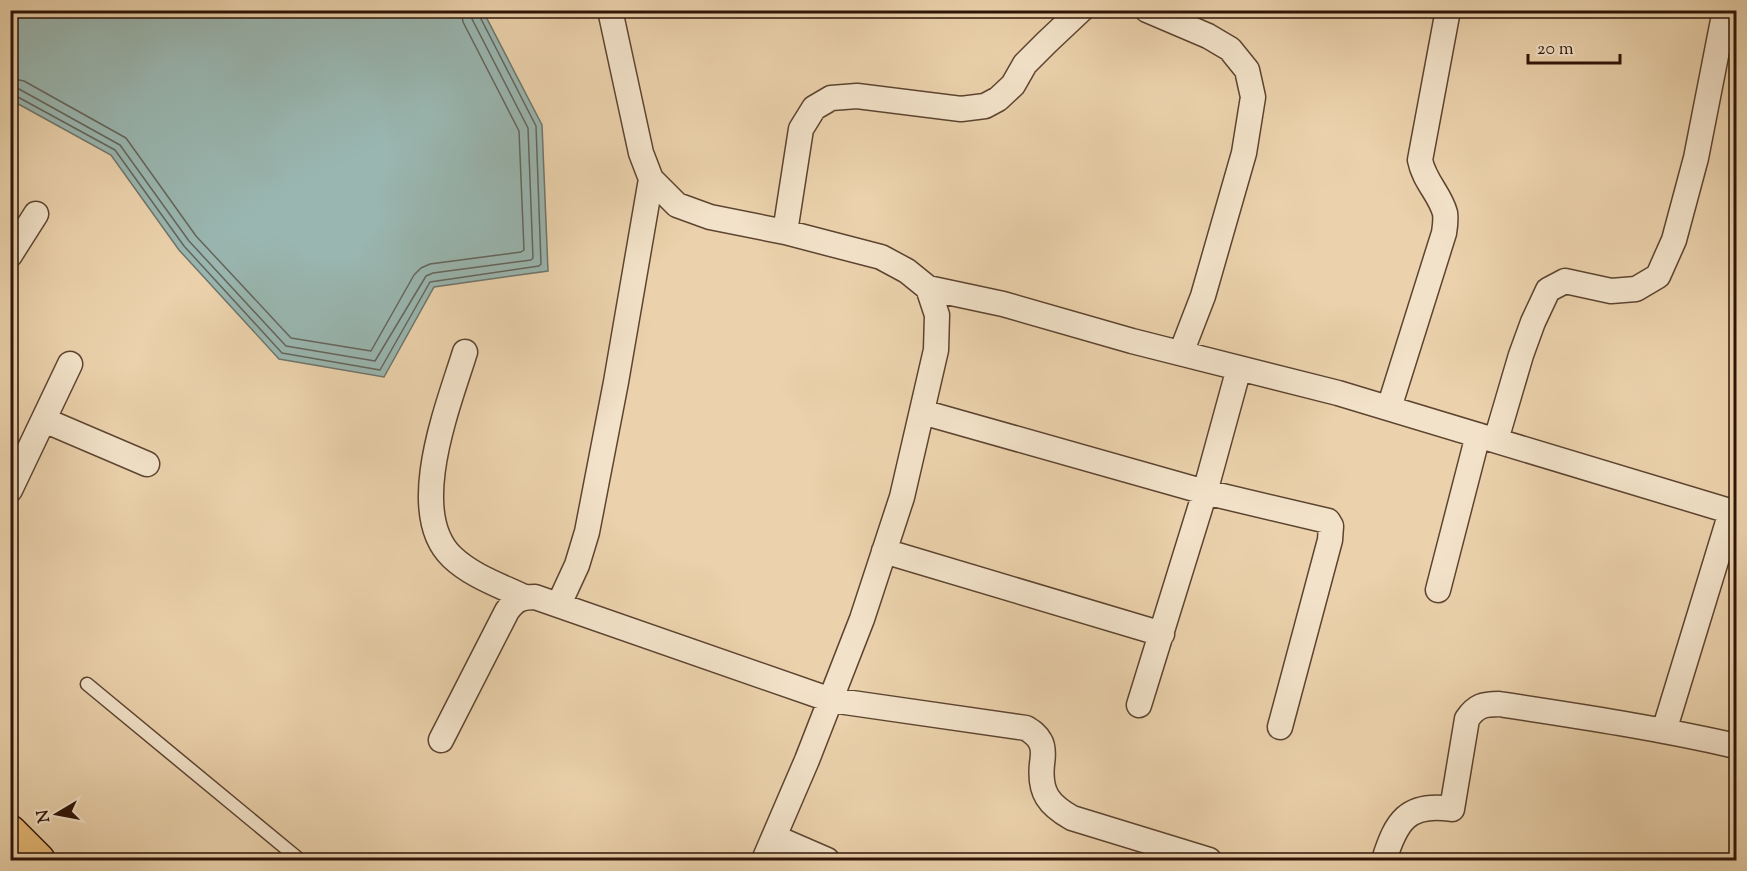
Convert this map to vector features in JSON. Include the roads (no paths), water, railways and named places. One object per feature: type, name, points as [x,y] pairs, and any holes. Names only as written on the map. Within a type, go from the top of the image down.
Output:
[{"type":"highway","points":[[10,832],[38,861]]},
{"type":"street","points":[[610,10],[641,153],[651,179],[677,205],[710,217],[785,232],[881,257],[907,271],[928,288],[1003,304],[1132,341],[1389,408],[1734,513],[1664,731]]},
{"type":"street","points":[[785,232],[801,129],[814,108],[831,98],[856,96],[961,110],[985,106],[1006,92],[1013,85],[1025,64],[1082,10]]},
{"type":"street","points":[[1147,10],[1208,36],[1230,49],[1246,70],[1253,96],[1244,153],[1203,296],[1181,353]]},
{"type":"street","points":[[1389,408],[1444,233],[1446,216],[1440,200],[1425,178],[1420,160],[1448,10]]},
{"type":"street","points":[[1438,590],[1487,438],[1548,290],[1565,281],[1611,291],[1636,289],[1658,276],[1674,240],[1727,52],[1725,10]]},
{"type":"street","points":[[559,604],[577,565],[587,532],[651,179]]},
{"type":"street","points":[[10,255],[36,214]]},
{"type":"street","points":[[764,861],[862,619],[902,497],[936,350],[937,315],[928,288]]},
{"type":"street","points":[[465,352],[438,439],[430,491],[432,515],[441,541],[450,556],[469,571],[524,597]]},
{"type":"street","points":[[10,490],[70,364]]},
{"type":"street","points":[[1140,705],[1205,492],[1239,368]]},
{"type":"street","points":[[922,412],[1205,492],[1328,520],[1332,526],[1330,540],[1280,728]]},
{"type":"street","points":[[44,420],[147,464]]},
{"type":"street","points":[[885,551],[1162,634]]},
{"type":"street","points":[[441,740],[507,611],[515,601],[524,597],[535,597],[831,700],[1026,728],[1042,742],[1041,775],[1044,794],[1056,809],[1072,818],[1209,861]]},
{"type":"street","points":[[1384,861],[1392,834],[1401,820],[1418,809],[1435,806],[1452,809],[1467,719],[1483,704],[1499,704],[1664,731],[1737,746]]},
{"type":"street","points":[[774,837],[827,861]]},
{"type":"lane","points":[[87,684],[300,861]]},
{"type":"water","points":[[10,11],[483,11],[542,125],[548,271],[434,287],[384,377],[279,359],[179,250],[111,155],[11,100]]}]
